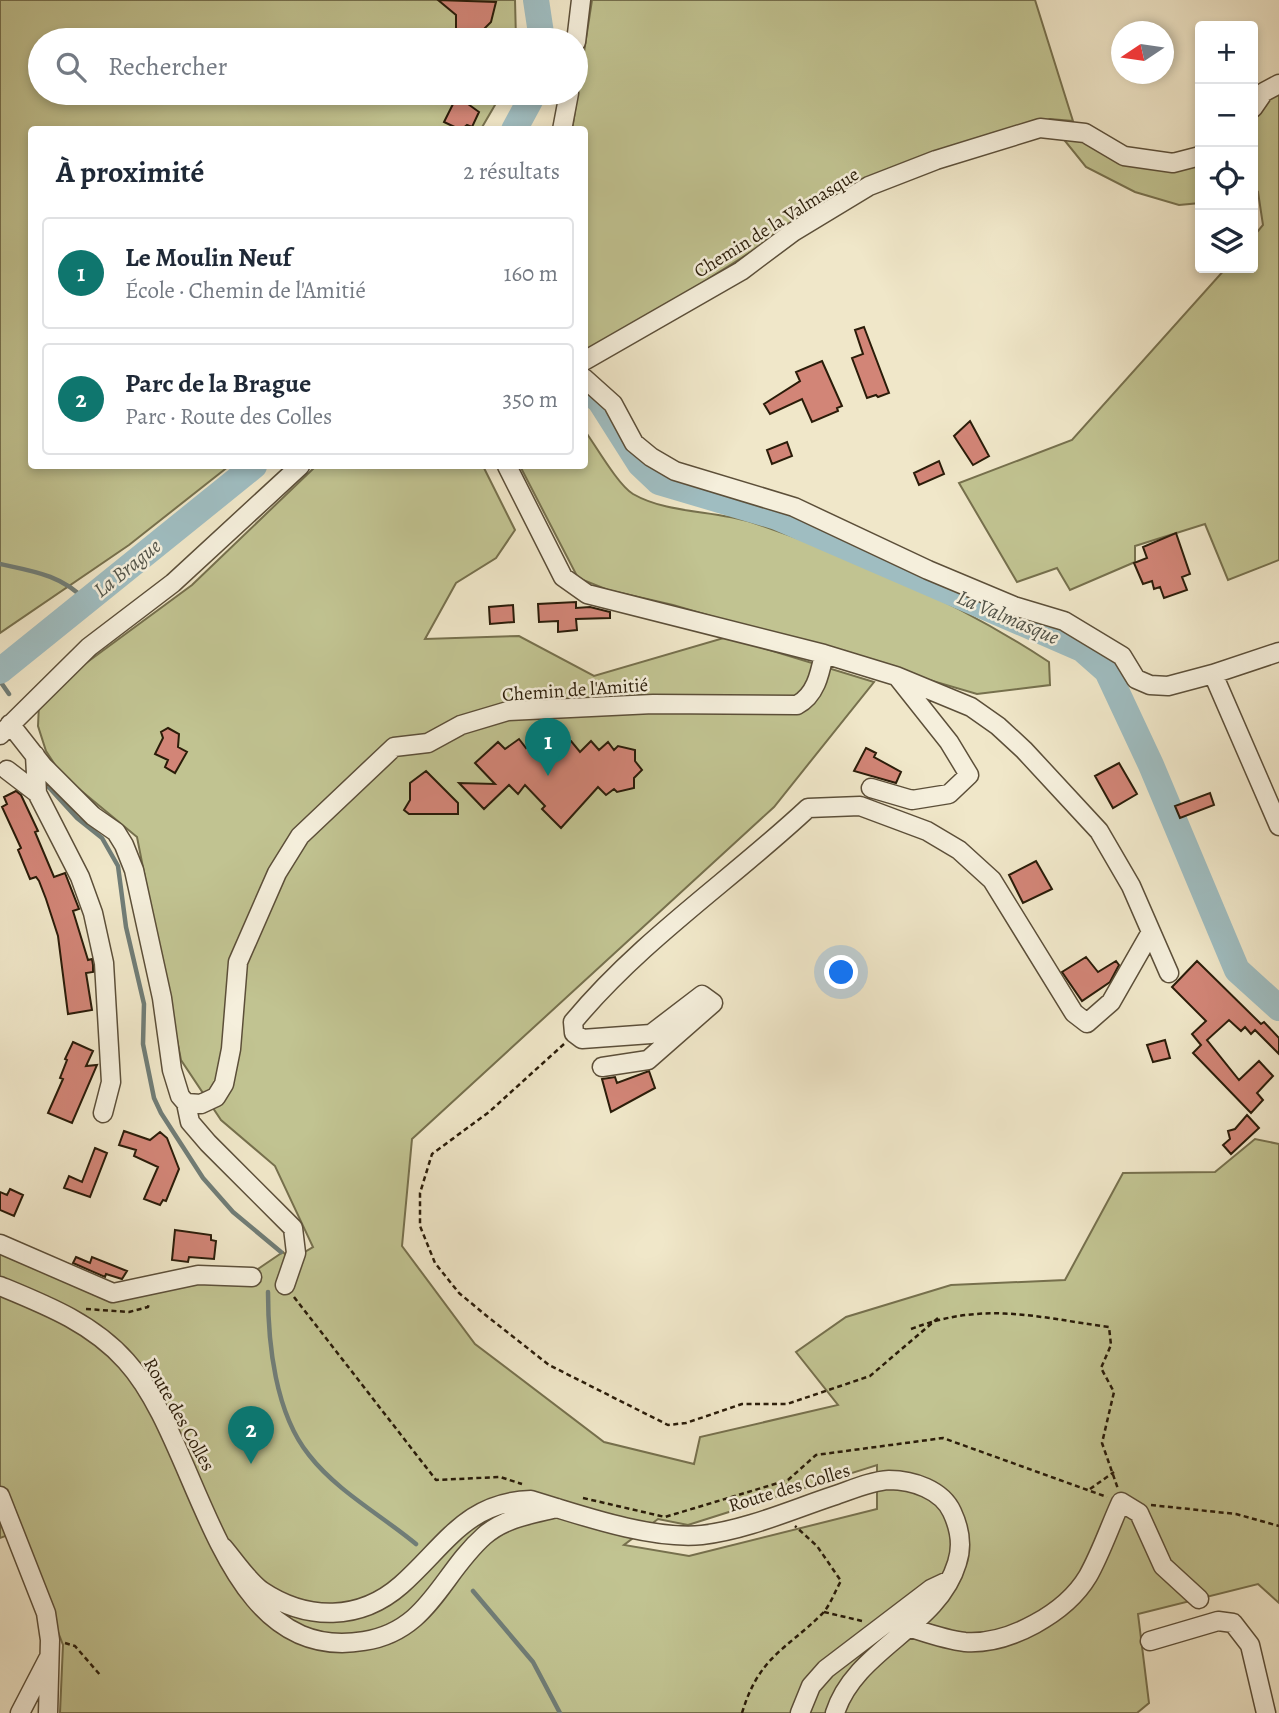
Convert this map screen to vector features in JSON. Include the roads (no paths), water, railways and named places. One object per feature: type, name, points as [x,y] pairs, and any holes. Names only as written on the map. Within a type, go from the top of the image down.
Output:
[{"type":"street","points":[[578,28],[581,0]]},
{"type":"street","points":[[1258,101],[1264,92],[1279,83]]},
{"type":"street","points":[[563,126],[567,105]]},
{"type":"street","name":"Chemin de la Valmasque","points":[[588,359],[741,271],[793,232],[869,186],[936,160],[1040,128],[1085,133],[1124,156],[1173,163],[1195,157]]},
{"type":"street","points":[[588,381],[614,404],[634,443],[675,471],[794,507],[928,570],[1014,606],[1064,621],[1122,656],[1136,679],[1150,685],[1168,686],[1279,652]]},
{"type":"street","points":[[285,1285],[296,1253],[293,1228],[190,1122],[186,1103],[180,1096],[172,1070],[162,998],[143,908],[134,870],[124,845],[116,832],[69,793],[34,755],[5,729],[89,647],[173,583],[297,469]]},
{"type":"street","points":[[509,469],[563,577],[587,594],[824,654],[897,676],[971,707],[998,726],[1024,750],[1099,831],[1131,886],[1169,973]]},
{"type":"street","name":"Chemin de l'Amitié","points":[[186,1103],[201,1104],[209,1101],[216,1097],[224,1084],[231,1049],[238,962],[277,873],[300,836],[394,747],[428,743],[461,725],[508,711],[653,704],[797,705],[807,699],[819,675],[824,654]]},
{"type":"street","points":[[1213,674],[1279,827]]},
{"type":"street","points":[[871,788],[912,800],[949,794],[969,775],[949,741],[897,676]]},
{"type":"street","points":[[34,755],[37,793],[80,877],[93,913],[104,963],[111,1082],[103,1113]]},
{"type":"street","points":[[7,770],[37,793]]},
{"type":"street","points":[[602,1067],[649,1060],[713,1003],[702,995],[651,1034],[582,1039],[573,1033],[573,1022],[599,990],[655,938],[760,853],[808,808],[860,806],[927,831],[959,850],[992,880],[1074,1013],[1087,1023],[1111,1002],[1151,932]]},
{"type":"street","points":[[0,1244],[113,1293],[198,1275],[252,1277]]},
{"type":"street","name":"Route des Colles","points":[[0,1286],[48,1306],[102,1336],[128,1363],[173,1438],[235,1575],[275,1622],[317,1642],[366,1641],[395,1633],[417,1618],[483,1537],[499,1526],[557,1508]]},
{"type":"street","name":"Route des Colles","points":[[223,1547],[260,1590],[314,1613],[336,1614],[380,1600],[400,1585],[455,1530],[489,1507],[509,1501],[531,1500],[665,1535],[702,1535],[782,1513],[859,1487],[888,1480],[912,1482],[935,1492],[948,1504],[959,1528],[957,1565],[937,1599],[854,1679],[835,1713]]},
{"type":"street","points":[[0,1496],[46,1613],[50,1635],[48,1713]]},
{"type":"street","points":[[908,1627],[966,1642],[987,1641],[1011,1635],[1041,1619],[1072,1597],[1088,1576],[1121,1502],[1139,1513],[1163,1566],[1199,1599]]},
{"type":"street","points":[[800,1713],[811,1686],[826,1669],[931,1589],[948,1581]]},
{"type":"street","points":[[1150,1641],[1218,1621],[1233,1623],[1250,1645],[1266,1713]]},
{"type":"street","points":[[20,1713],[49,1656]]},
{"type":"waterway","name":"La Brague","points":[[536,0],[540,28]]},
{"type":"waterway","name":"La Brague","points":[[516,126],[528,105]]},
{"type":"waterway","name":"La Valmasque","points":[[588,391],[600,401],[640,464],[659,482],[777,517],[1082,649],[1107,671],[1151,765],[1237,970],[1279,1008]]},
{"type":"waterway","name":"La Brague","points":[[0,671],[250,469]]},
{"type":"waterway","points":[[0,564],[56,579],[85,600]]},
{"type":"waterway","points":[[0,681],[9,694]]},
{"type":"waterway","points":[[45,783],[77,818],[102,838],[118,866],[126,927],[144,1004],[143,1044],[154,1098],[161,1113],[203,1178],[233,1212],[281,1252]]},
{"type":"waterway","points":[[268,1292],[276,1377],[288,1419],[297,1438],[333,1480],[416,1544]]},
{"type":"waterway","points":[[473,1591],[533,1662],[560,1713]]},
{"type":"place","name":"Le Moulin Neuf","points":[[548,776]]},
{"type":"place","name":"Parc de la Brague","points":[[251,1464]]}]
